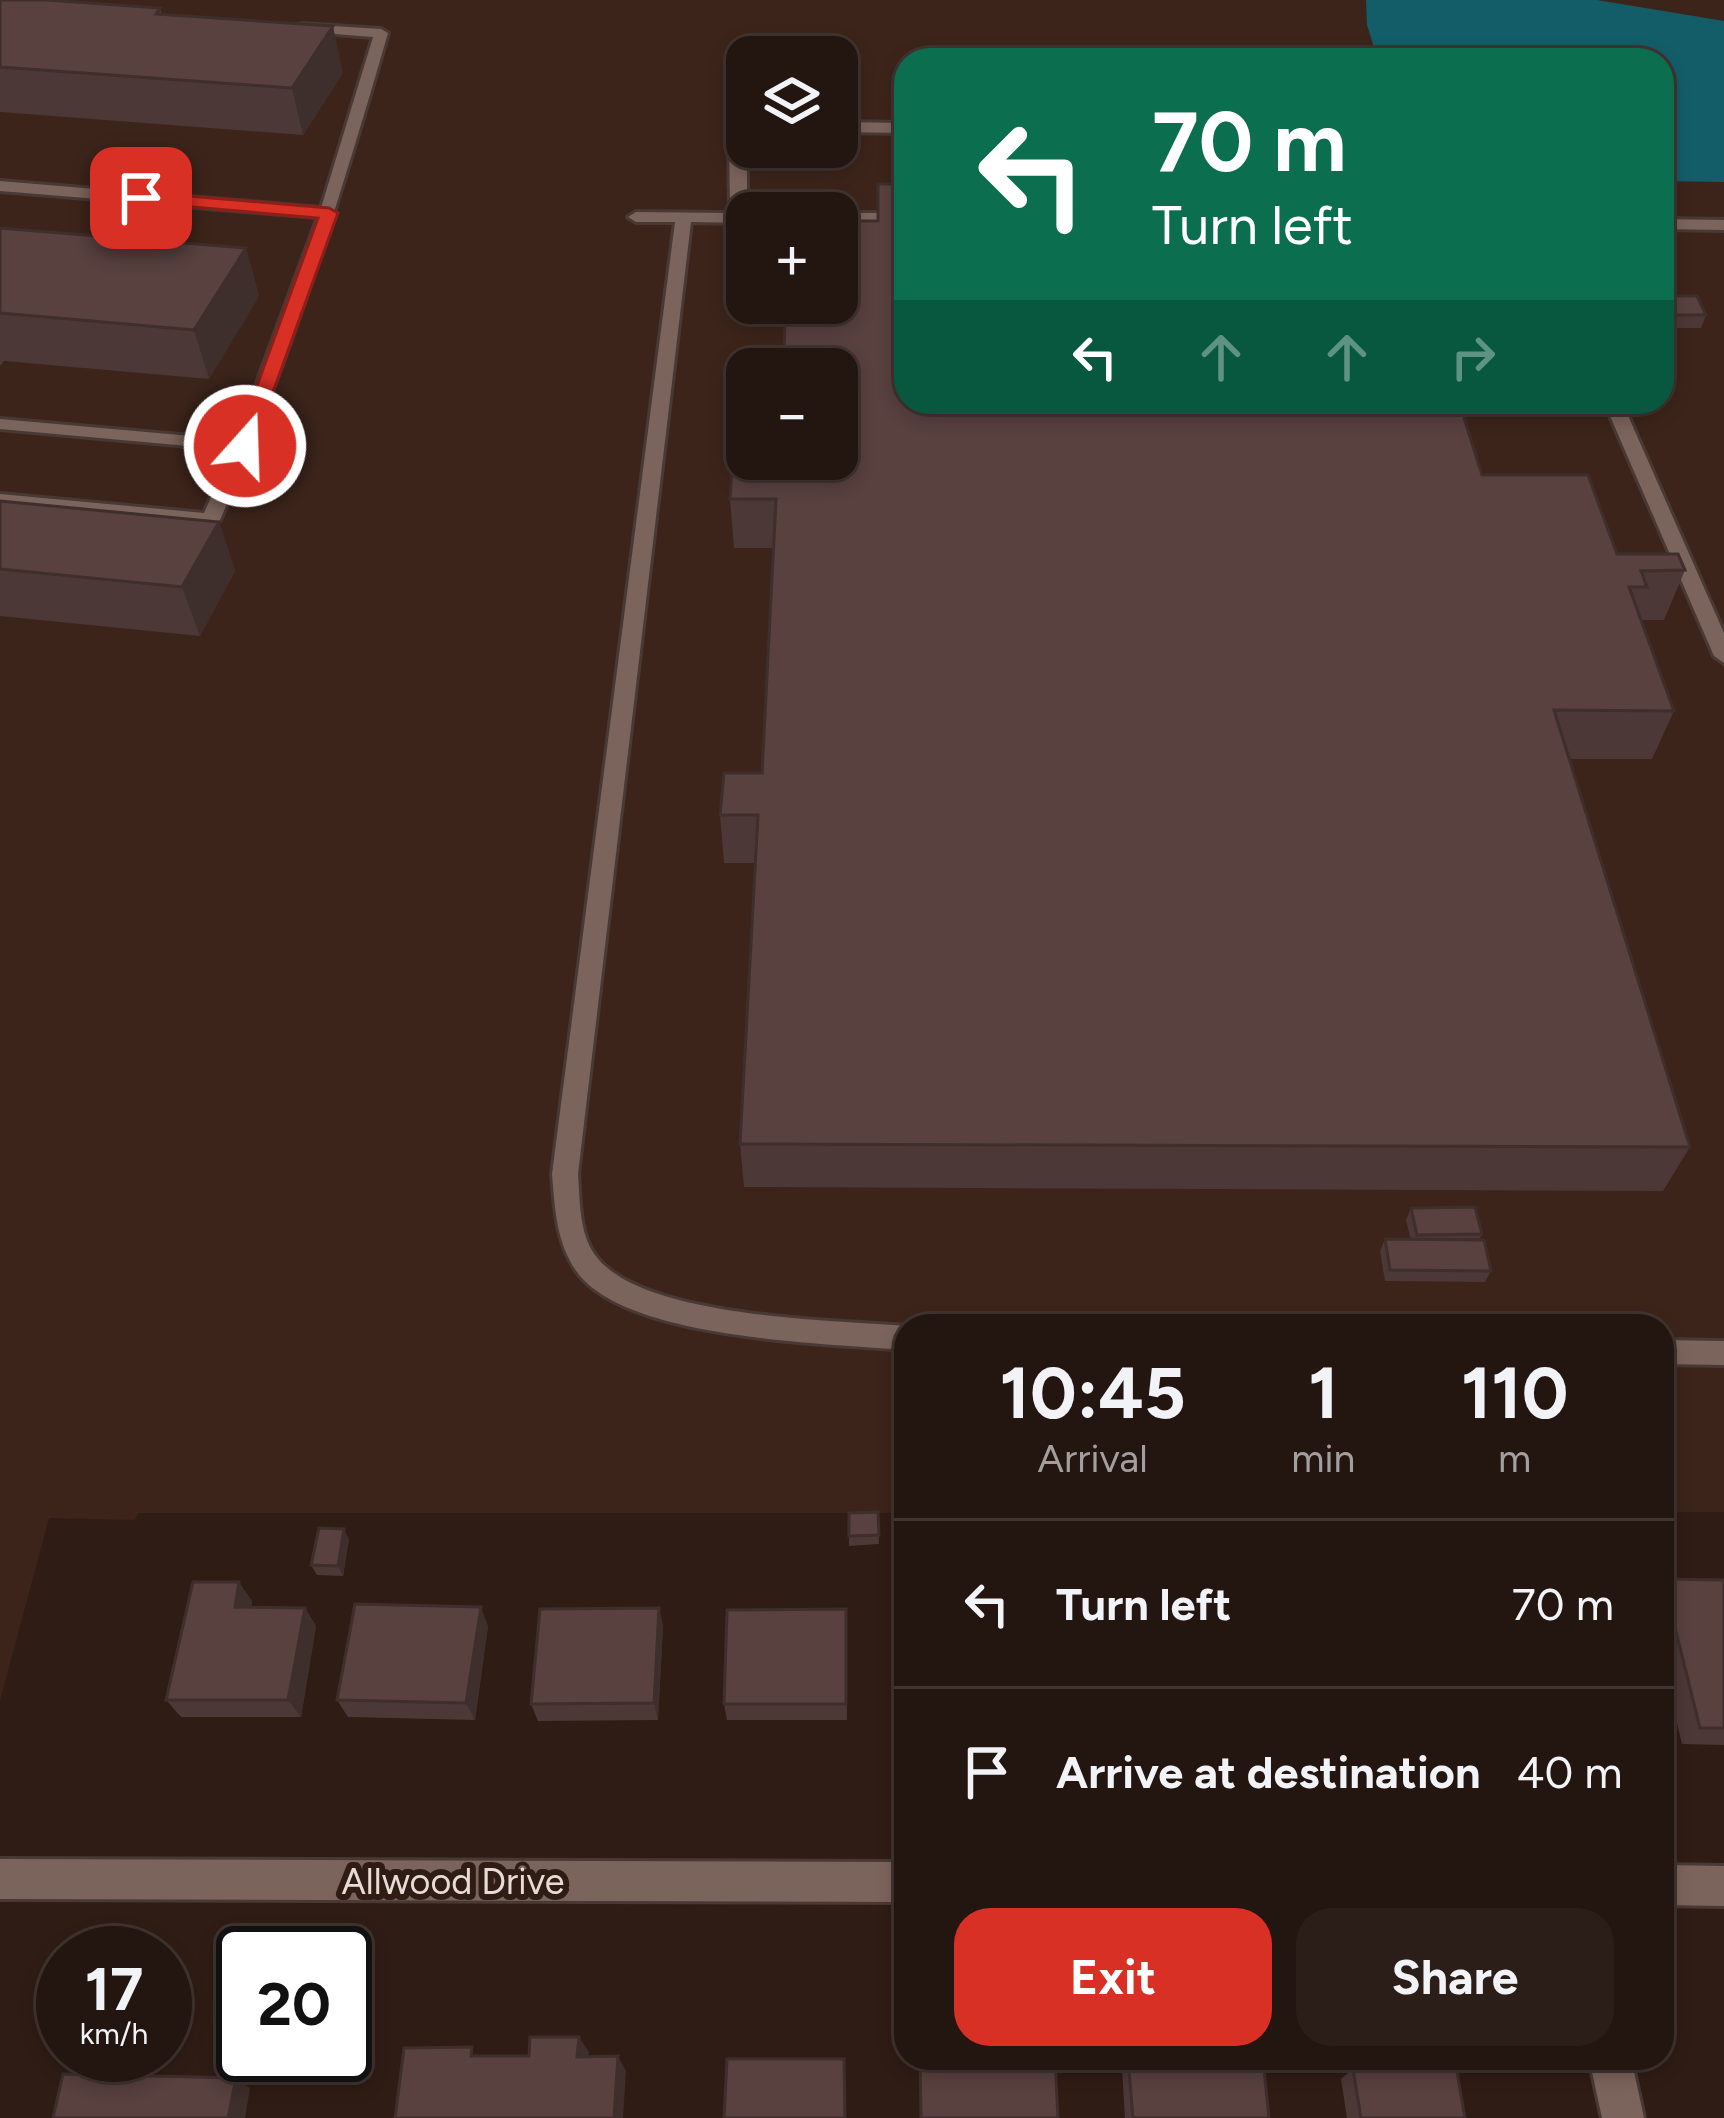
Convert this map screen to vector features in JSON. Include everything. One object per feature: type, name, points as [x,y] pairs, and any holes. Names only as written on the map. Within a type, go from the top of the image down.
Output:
[{"type":"street","name":"Allwood Drive","points":[[0,1879],[894,1882]]},
{"type":"street","points":[[1674,1885],[1724,1886]]},
{"type":"street","points":[[1613,2070],[1623,2118]]},
{"type":"lane","points":[[0,500],[211,520],[245,446],[329,213],[381,34],[286,27]]},
{"type":"lane","points":[[858,128],[894,128]]},
{"type":"lane","points":[[0,186],[329,213]]},
{"type":"lane","points":[[636,217],[726,218]]},
{"type":"lane","points":[[684,218],[565,1174],[571,1232],[590,1269],[635,1300],[707,1318],[894,1337]]},
{"type":"lane","points":[[858,218],[894,218]]},
{"type":"lane","points":[[1674,224],[1724,225]]},
{"type":"lane","points":[[1618,414],[1724,656]]},
{"type":"lane","points":[[0,424],[245,446]]},
{"type":"lane","points":[[1674,1352],[1724,1353]]},
{"type":"shaded area","points":[[0,0],[1724,0],[1724,1512],[1674,1512],[1674,1314],[894,1314],[894,1513],[138,1513],[135,1520],[49,1518],[0,1701]]},
{"type":"water","points":[[1366,0],[1597,0],[1724,21],[1724,182],[1674,181],[1674,48],[1374,48]]},
{"type":"building","points":[[0,0],[160,8],[156,14],[333,26],[292,88],[0,67]]},
{"type":"building","points":[[878,184],[894,184],[894,414],[1463,414],[1482,475],[1588,475],[1617,554],[1678,554],[1685,570],[1641,571],[1647,587],[1629,587],[1674,711],[1554,710],[1690,1147],[740,1144],[758,815],[720,815],[724,773],[762,773],[776,499],[730,499],[731,480],[858,480],[858,348],[784,348],[785,324],[858,324],[858,221],[878,221]]},
{"type":"building","points":[[0,228],[246,248],[194,330],[0,313]]},
{"type":"building","points":[[1674,296],[1697,296],[1706,315],[1674,315]]},
{"type":"building","points":[[0,501],[219,522],[182,587],[0,569]]},
{"type":"building","points":[[1475,1207],[1482,1234],[1417,1235],[1411,1208]]},
{"type":"building","points":[[1385,1239],[1484,1240],[1491,1271],[1390,1270]]},
{"type":"building","points":[[878,1512],[879,1535],[849,1536],[849,1513]]},
{"type":"building","points":[[319,1528],[344,1529],[338,1566],[311,1565]]},
{"type":"building","points":[[1674,1579],[1724,1580],[1724,1728],[1700,1728],[1674,1623]]},
{"type":"building","points":[[193,1582],[239,1582],[235,1607],[305,1608],[288,1700],[166,1700]]},
{"type":"building","points":[[355,1604],[481,1607],[466,1703],[337,1700]]},
{"type":"building","points":[[659,1608],[654,1703],[531,1704],[540,1609]]},
{"type":"building","points":[[846,1609],[846,1704],[724,1704],[727,1610]]},
{"type":"building","points":[[530,2037],[579,2037],[577,2057],[618,2056],[614,2118],[395,2118],[404,2048],[472,2047],[471,2056],[529,2056]]},
{"type":"building","points":[[727,2059],[844,2059],[845,2118],[724,2118]]},
{"type":"building","points":[[920,2070],[1056,2070],[1058,2118],[921,2118]]},
{"type":"building","points":[[1129,2070],[1264,2070],[1269,2118],[1133,2118]]},
{"type":"building","points":[[1353,2070],[1457,2070],[1465,2118],[1361,2118]]},
{"type":"building","points":[[192,2077],[235,2082],[228,2118],[53,2118],[61,2082],[192,2082]]},
{"type":"route","points":[[141,198],[329,213],[245,446]]}]
